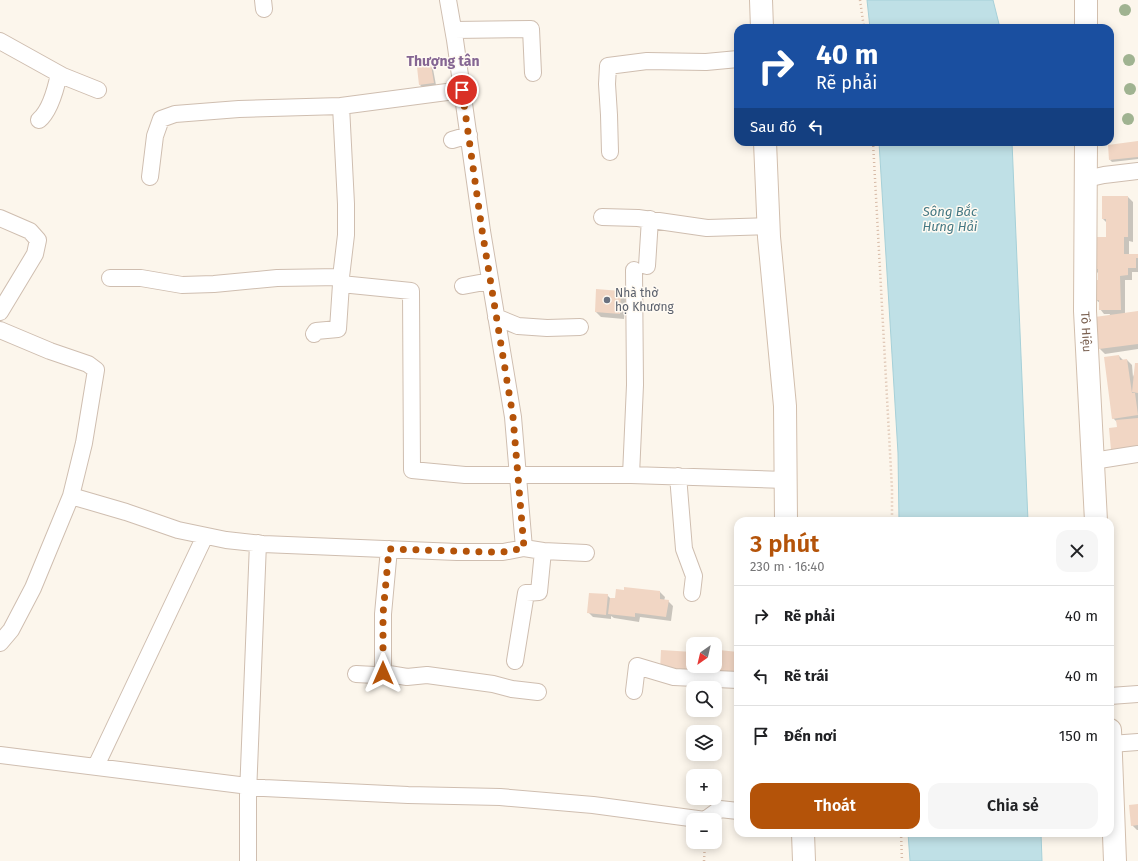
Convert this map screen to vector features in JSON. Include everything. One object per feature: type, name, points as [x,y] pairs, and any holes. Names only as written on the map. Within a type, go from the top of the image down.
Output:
[{"type":"main road","points":[[761,0],[762,24]]},
{"type":"main road","points":[[1086,0],[1086,24]]},
{"type":"main road","points":[[766,146],[769,226],[785,406],[786,517]]},
{"type":"main road","name":"Tô Hiệu","points":[[1086,146],[1085,311],[1096,517]]},
{"type":"main road","points":[[1114,836],[1115,861]]},
{"type":"main road","points":[[803,837],[804,861]]},
{"type":"street","points":[[448,0],[454,30],[490,281],[513,417],[524,548]]},
{"type":"street","points":[[454,30],[531,29],[533,73]]},
{"type":"street","points":[[0,42],[59,74],[98,90]]},
{"type":"street","points":[[610,152],[607,84],[608,66],[647,61],[706,62],[734,59]]},
{"type":"street","points":[[40,120],[44,116],[59,74]]},
{"type":"street","points":[[150,176],[156,136],[161,119],[175,114],[239,109],[341,106],[462,90]]},
{"type":"street","points":[[314,334],[316,331],[338,328],[346,235],[346,204],[341,106]]},
{"type":"street","points":[[452,140],[469,135]]},
{"type":"street","points":[[1086,179],[1104,175],[1138,171]]},
{"type":"street","points":[[602,217],[638,218],[707,228],[769,226]]},
{"type":"street","points":[[0,218],[30,231],[38,240],[35,254],[0,312]]},
{"type":"street","points":[[630,474],[641,268],[650,220]]},
{"type":"street","points":[[110,278],[141,278],[182,285],[214,284],[277,278],[341,281],[410,291],[412,470],[465,475],[630,474],[786,480]]},
{"type":"street","points":[[463,286],[490,281]]},
{"type":"street","points":[[496,317],[518,326],[547,328],[580,327]]},
{"type":"street","points":[[0,330],[50,351],[88,364],[96,370],[84,443],[71,496],[33,588],[11,630],[0,642]]},
{"type":"street","points":[[1093,461],[1138,454]]},
{"type":"street","points":[[678,476],[684,549],[694,576],[692,593]]},
{"type":"street","points":[[71,496],[126,512],[178,530],[226,540],[258,543],[488,552],[503,552],[524,548],[586,554]]},
{"type":"street","points":[[96,766],[205,536]]},
{"type":"street","points":[[248,861],[249,786],[258,543]]},
{"type":"street","points":[[383,673],[383,614],[389,549]]},
{"type":"street","points":[[516,661],[526,593],[539,592],[543,551]]},
{"type":"street","points":[[634,691],[637,666],[674,677],[734,680]]},
{"type":"street","points":[[356,674],[375,675],[383,673],[407,677],[434,676],[538,692]]},
{"type":"street","points":[[1114,696],[1138,694]]},
{"type":"street","points":[[1114,738],[1138,742]]},
{"type":"street","points":[[0,755],[264,788],[400,795],[500,797],[593,804],[705,820],[720,809],[734,811]]},
{"type":"path","points":[[860,0],[863,24]]},
{"type":"path","points":[[873,146],[892,489],[892,517]]},
{"type":"path","points":[[901,837],[902,861]]},
{"type":"path","points":[[704,861],[705,849]]},
{"type":"water","points":[[867,0],[993,0],[999,24],[870,24]]},
{"type":"water","name":"Sông Bắc Hưng Hải","points":[[879,146],[1012,146],[1028,517],[899,517],[898,453]]},
{"type":"water","points":[[908,837],[1041,837],[1042,861],[910,861]]},
{"type":"building","points":[[431,65],[434,83],[419,85],[417,67]]},
{"type":"building","points":[[1138,141],[1138,157],[1109,160],[1108,146],[1114,146],[1114,144]]},
{"type":"building","points":[[1102,196],[1128,196],[1128,237],[1124,237],[1124,254],[1138,254],[1138,258],[1136,258],[1136,268],[1128,268],[1128,275],[1120,276],[1121,310],[1099,310],[1099,300],[1095,301],[1095,280],[1098,280],[1098,269],[1093,269],[1093,237],[1106,237],[1106,219],[1102,219]]},
{"type":"building","points":[[596,289],[621,291],[620,314],[595,312]]},
{"type":"building","points":[[1138,311],[1138,344],[1099,349],[1095,317]]},
{"type":"building","points":[[1119,355],[1120,360],[1127,359],[1132,393],[1135,393],[1138,415],[1112,419],[1104,357]]},
{"type":"building","points":[[1135,363],[1138,363],[1138,393],[1132,392]]},
{"type":"building","points":[[1138,418],[1138,448],[1111,450],[1109,428],[1117,427],[1116,420]]},
{"type":"building","points":[[624,587],[660,591],[660,599],[669,600],[666,617],[635,613],[635,617],[608,614],[610,598],[615,598],[616,589],[624,590]]},
{"type":"building","points":[[589,593],[608,594],[606,615],[587,613]]},
{"type":"building","points":[[661,650],[686,652],[686,672],[660,671]]},
{"type":"building","points":[[722,650],[734,652],[734,676],[717,674],[722,673]]},
{"type":"building","points":[[1138,804],[1138,825],[1131,826],[1129,805]]},
{"type":"place","name":"Nhà thờ họ Khương","points":[[607,300]]},
{"type":"district","name":"Thượng tân","points":[[443,61]]},
{"type":"route","points":[[383,673],[383,614],[389,549],[457,552],[503,552],[524,548],[513,417],[482,230],[462,90]]}]
